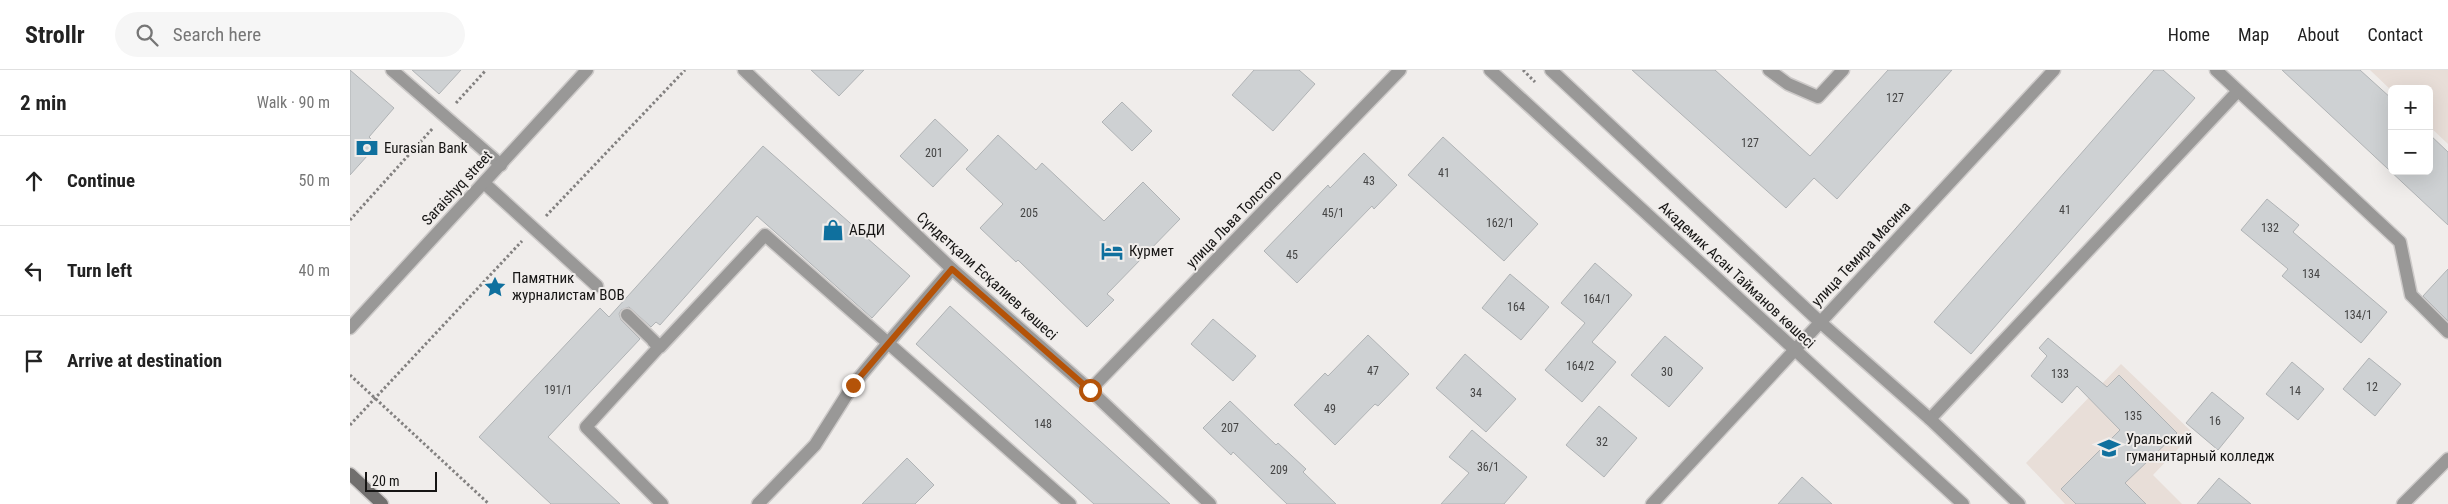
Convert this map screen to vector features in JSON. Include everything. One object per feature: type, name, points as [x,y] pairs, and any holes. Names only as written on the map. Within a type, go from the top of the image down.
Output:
[{"type":"main road","points":[[350,474],[382,504]]},
{"type":"street","points":[[392,70],[500,165]]},
{"type":"street","name":"Saraishyq street","points":[[350,328],[588,70]]},
{"type":"street","name":"Сүндетқали Есқалиев көшесі","points":[[744,70],[952,269],[1090,390],[1210,504]]},
{"type":"street","name":"улица Льва Толстого","points":[[1090,390],[1400,70]]},
{"type":"street","name":"Академик Асан Тайманов көшесі","points":[[1490,70],[1963,504]]},
{"type":"street","name":"Академик Асан Тайманов көшесі","points":[[1551,70],[1820,322],[1930,419],[2019,504]]},
{"type":"street","points":[[1769,70],[1788,84],[1818,97],[1843,70]]},
{"type":"street","name":"улица Темира Масина","points":[[1652,504],[2054,70]]},
{"type":"street","points":[[2216,70],[2400,242],[2411,295],[2448,332]]},
{"type":"street","points":[[1930,419],[2238,91]]},
{"type":"street","points":[[484,183],[597,286]]},
{"type":"street","points":[[627,316],[660,347],[765,235],[1070,504]]},
{"type":"street","points":[[758,504],[815,445],[853,385],[952,269]]},
{"type":"street","points":[[637,325],[659,347],[586,427],[662,504]]},
{"type":"street","points":[[2403,504],[2448,459]]},
{"type":"path","points":[[350,220],[486,70]]},
{"type":"path","points":[[350,425],[685,70]]},
{"type":"path","points":[[350,375],[489,504]]},
{"type":"shaded area","points":[[2370,70],[2448,70],[2448,144],[2433,130],[2433,85],[2388,85],[2388,87]]},
{"type":"shaded area","name":"Уральский гуманитарный колледж","points":[[2121,364],[2193,433],[2153,475],[2182,504],[2065,504],[2026,463]]},
{"type":"building","points":[[350,70],[394,108],[369,137],[377,145],[350,175]]},
{"type":"building","points":[[412,70],[461,70],[439,94]]},
{"type":"building","points":[[811,70],[864,70],[839,96]]},
{"type":"building","points":[[1254,70],[1299,70],[1315,84],[1273,131],[1232,95]]},
{"type":"building","points":[[1632,70],[1715,70],[1810,156],[1888,70],[1952,70],[1837,199],[1814,178],[1786,208]]},
{"type":"building","points":[[2154,70],[2163,70],[2195,98],[1971,354],[1934,322]]},
{"type":"building","points":[[2282,70],[2360,70],[2388,95],[2388,169]]},
{"type":"building","points":[[1122,102],[1152,131],[1132,151],[1102,122]]},
{"type":"building","points":[[935,119],[968,150],[933,187],[900,156]]},
{"type":"building","points":[[998,135],[1036,170],[1042,163],[1104,221],[1143,182],[1180,219],[1107,294],[1114,300],[1087,327],[1018,260],[1016,262],[980,228],[1003,204],[966,169]]},
{"type":"building","points":[[1443,137],[1538,224],[1504,261],[1408,175]]},
{"type":"building","points":[[2433,138],[2448,152],[2448,225],[2394,175],[2433,175]]},
{"type":"building","points":[[763,146],[910,276],[872,318],[757,216],[660,325],[656,322],[651,327],[629,307],[621,310],[619,314],[621,320],[640,339],[548,437],[620,504],[551,504],[479,437],[600,308],[609,317]]},
{"type":"building","points":[[1364,153],[1397,185],[1374,209],[1372,206],[1297,283],[1264,251],[1328,185],[1330,188]]},
{"type":"building","points":[[2267,199],[2299,225],[2293,232],[2387,312],[2361,343],[2282,276],[2288,269],[2241,230]]},
{"type":"building","points":[[1595,263],[1632,295],[1592,342],[1616,362],[1582,402],[1545,370],[1585,323],[1561,303]]},
{"type":"building","points":[[2448,269],[2448,321],[2423,296]]},
{"type":"building","points":[[1510,274],[1549,307],[1521,340],[1482,308]]},
{"type":"building","points":[[950,306],[1170,504],[1094,504],[916,344]]},
{"type":"building","points":[[1213,319],[1256,356],[1233,381],[1191,344]]},
{"type":"building","points":[[1368,335],[1409,374],[1378,406],[1375,404],[1335,445],[1294,405],[1325,373],[1328,376]]},
{"type":"building","points":[[1665,336],[1703,368],[1669,407],[1631,375]]},
{"type":"building","points":[[2048,338],[2107,387],[2119,375],[2177,433],[2125,483],[2146,504],[2076,504],[2061,489],[2120,430],[2077,386],[2062,403],[2031,376],[2047,356],[2039,348]]},
{"type":"building","points":[[1465,354],[1516,399],[1486,432],[1436,388]]},
{"type":"building","points":[[2369,358],[2401,384],[2375,416],[2343,389]]},
{"type":"building","points":[[2292,362],[2324,389],[2298,420],[2266,394]]},
{"type":"building","points":[[2212,392],[2244,418],[2218,450],[2186,423]]},
{"type":"building","points":[[1230,401],[1276,445],[1278,443],[1306,469],[1303,472],[1336,504],[1287,504],[1233,452],[1231,455],[1203,428]]},
{"type":"building","points":[[1599,406],[1637,438],[1604,477],[1566,445]]},
{"type":"building","points":[[1472,430],[1527,477],[1504,504],[1441,504],[1469,473],[1449,457]]},
{"type":"building","points":[[907,458],[934,485],[915,504],[862,504]]},
{"type":"building","points":[[1802,477],[1832,504],[1778,504]]},
{"type":"building","points":[[2219,478],[2251,504],[2197,504]]},
{"type":"place","name":"Eurasian Bank","points":[[367,148]]},
{"type":"place","name":"АБДИ","points":[[833,230]]},
{"type":"place","name":"Курмет","points":[[1112,251]]},
{"type":"place","name":"Памятник журналистам ВОВ","points":[[495,287]]},
{"type":"place","name":"Уральский гуманитарный колледж","points":[[2109,448]]},
{"type":"route","points":[[853,385],[952,269],[1090,390]]}]
